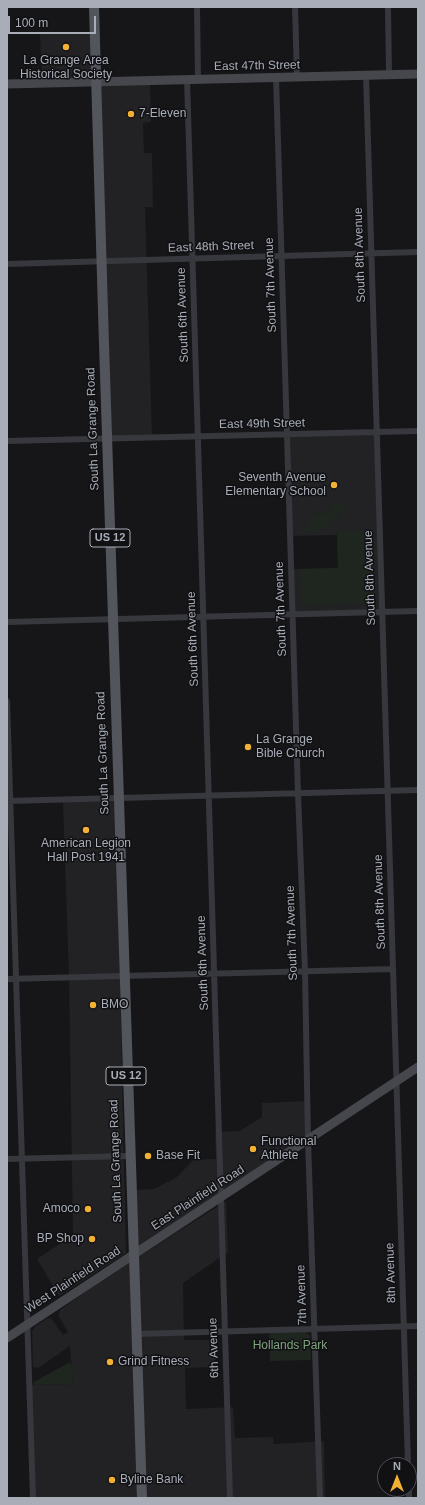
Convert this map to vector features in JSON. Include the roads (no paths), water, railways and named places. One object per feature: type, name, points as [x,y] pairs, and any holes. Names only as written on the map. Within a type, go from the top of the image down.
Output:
[{"type":"main road","name":"South La Grange Road","points":[[94,7],[132,1256],[142,1498]]},
{"type":"main road","name":"East 47th Street","points":[[7,84],[418,74]]},
{"type":"main road","name":"East Plainfield Road","points":[[132,1256],[418,1067]]},
{"type":"main road","name":"West Plainfield Road","points":[[7,1338],[132,1256]]},
{"type":"street","points":[[197,7],[198,79]]},
{"type":"street","points":[[295,7],[297,77]]},
{"type":"street","points":[[388,7],[390,74]]},
{"type":"street","name":"South 8th Avenue","points":[[366,75],[397,1081]]},
{"type":"street","name":"South 7th Avenue","points":[[276,77],[292,614],[305,971],[308,1140]]},
{"type":"street","name":"South 6th Avenue","points":[[187,79],[221,1198]]},
{"type":"street","name":"East 48th Street","points":[[7,264],[418,252]]},
{"type":"street","name":"East 49th Street","points":[[7,441],[418,431]]},
{"type":"street","points":[[7,622],[418,611]]},
{"type":"street","points":[[7,701],[9,801],[17,979],[33,1498]]},
{"type":"street","points":[[9,801],[418,790]]},
{"type":"street","points":[[7,979],[393,969]]},
{"type":"street","name":"8th Avenue","points":[[397,1081],[408,1457]]},
{"type":"street","name":"7th Avenue","points":[[308,1140],[320,1498]]},
{"type":"street","points":[[7,1159],[129,1156]]},
{"type":"street","name":"6th Avenue","points":[[221,1198],[230,1498]]},
{"type":"street","points":[[135,1334],[418,1326]]},
{"type":"place","name":"La Grange Area Historical Society","points":[[66,47]]},
{"type":"place","name":"7-Eleven","points":[[131,114]]},
{"type":"place","name":"Seventh Avenue Elementary School","points":[[334,485]]},
{"type":"place","name":"La Grange Bible Church","points":[[248,747]]},
{"type":"place","name":"American Legion Hall Post 1941","points":[[86,830]]},
{"type":"place","name":"BMO","points":[[93,1005]]},
{"type":"place","name":"Functional Athlete","points":[[253,1149]]},
{"type":"place","name":"Base Fit","points":[[148,1156]]},
{"type":"place","name":"Amoco","points":[[88,1209]]},
{"type":"place","name":"BP Shop","points":[[92,1239]]},
{"type":"place","name":"Grind Fitness","points":[[110,1362]]},
{"type":"place","name":"Byline Bank","points":[[112,1480]]},
{"type":"park label","name":"Hollands Park","points":[[290,1346]]}]
